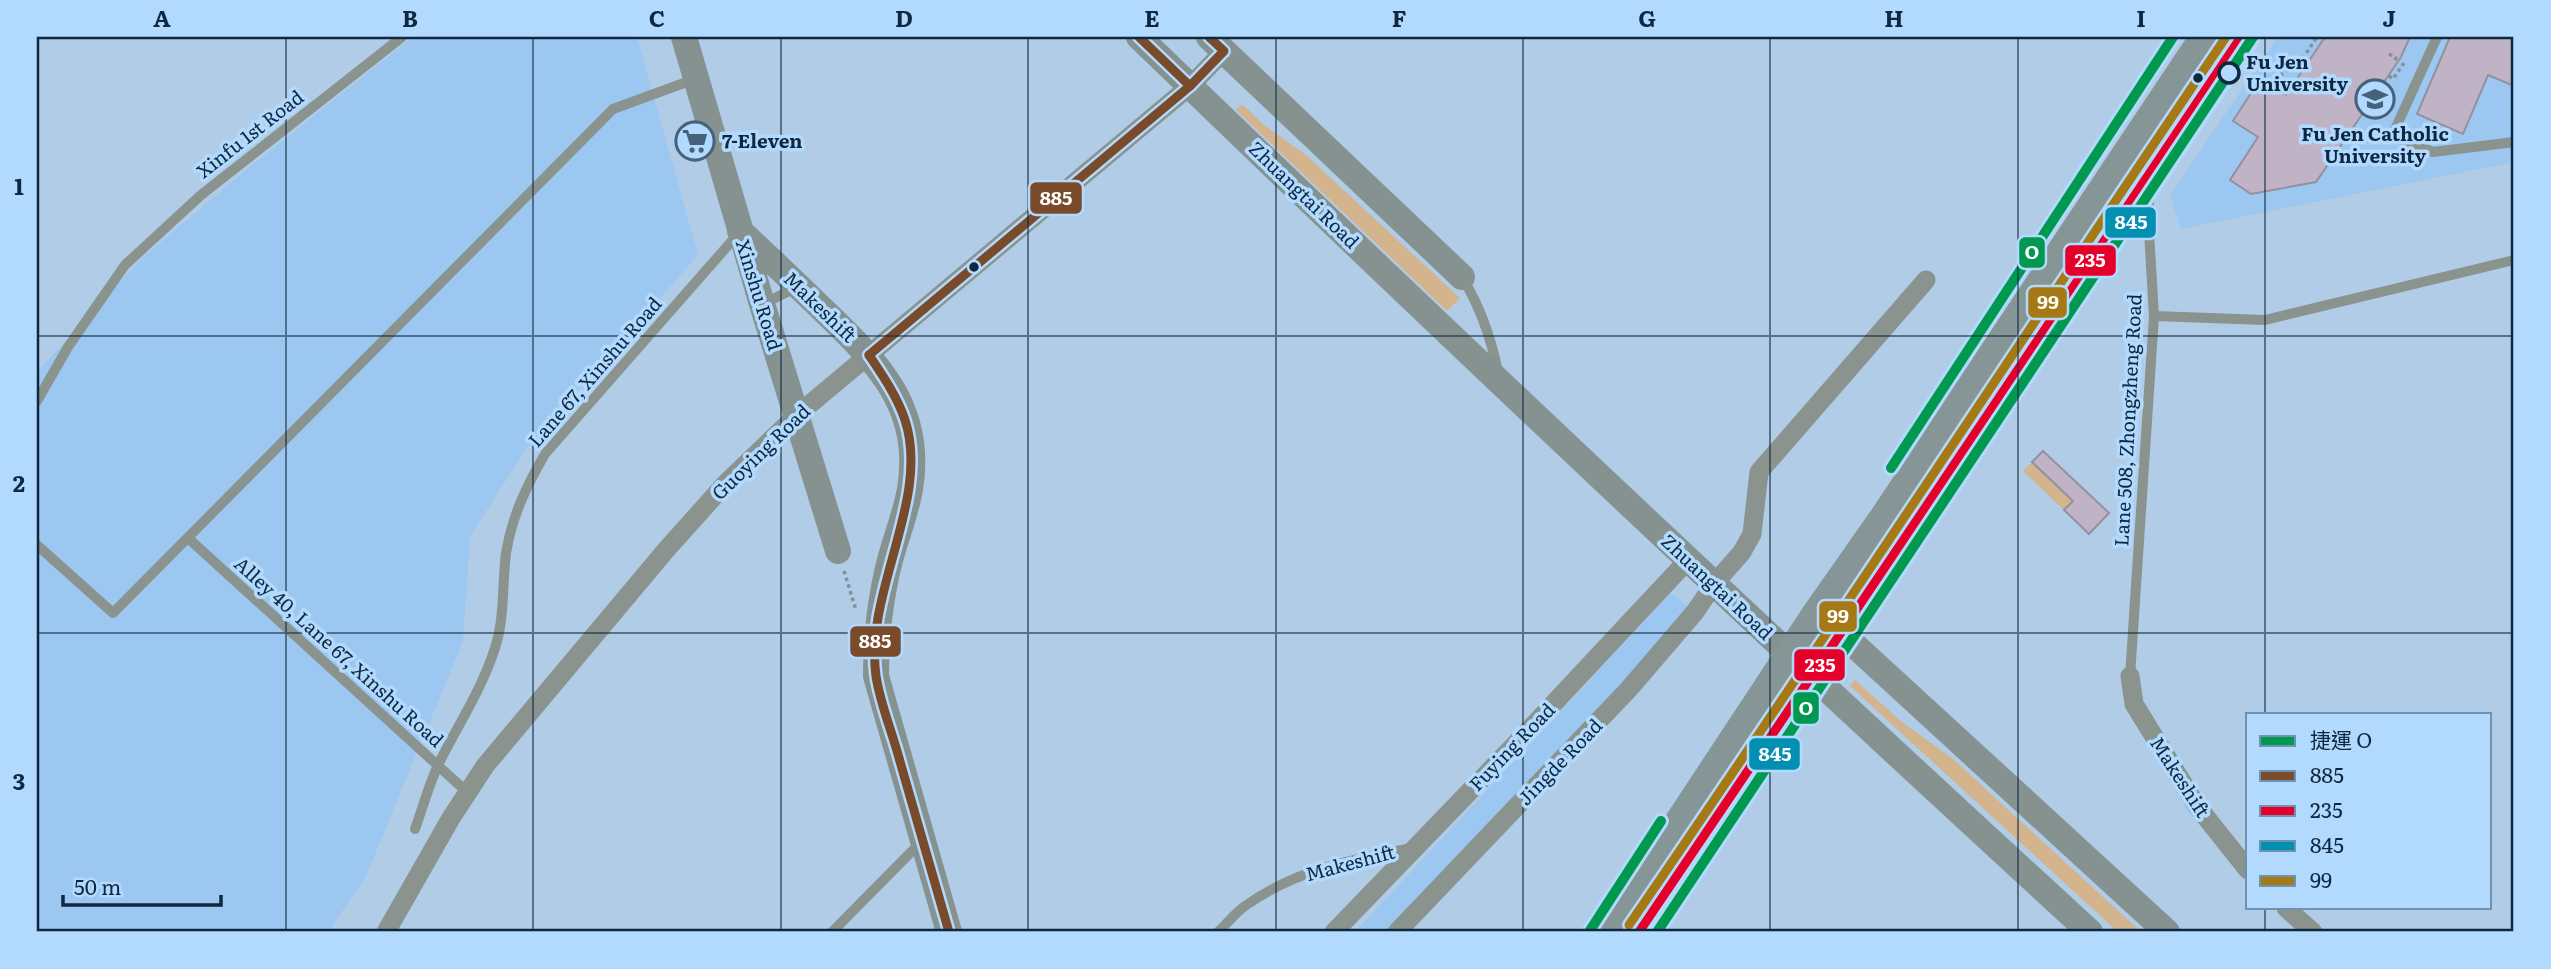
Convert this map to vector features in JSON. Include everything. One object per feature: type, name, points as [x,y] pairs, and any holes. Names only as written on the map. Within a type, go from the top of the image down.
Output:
[{"type":"main road","points":[[1607,932],[1791,656],[1818,611],[1884,518],[2205,37]]},
{"type":"main road","points":[[1639,932],[2241,37]]},
{"type":"street","name":"Xinshu Road","points":[[684,37],[838,551]]},
{"type":"street","name":"Zhuangtai Road","points":[[1139,37],[1812,677],[2090,932]]},
{"type":"street","name":"Guoying Road","points":[[386,932],[467,793],[503,744],[697,513],[797,415],[1190,86],[1217,44]]},
{"type":"street","points":[[1217,44],[1462,277]]},
{"type":"street","name":"Makeshift","points":[[740,231],[869,355],[895,392],[906,420],[912,453],[910,489],[880,605],[876,676],[924,839]]},
{"type":"street","points":[[1714,584],[1742,552],[1752,534],[1759,472],[1926,280]]},
{"type":"street","name":"Fuying Road","points":[[1334,932],[1688,559]]},
{"type":"street","name":"Jingde Road","points":[[1397,932],[1628,690],[1695,612],[1714,584]]},
{"type":"street","points":[[1818,611],[2167,932]]},
{"type":"street","name":"Makeshift","points":[[2130,676],[2134,704],[2197,806],[2246,867]]},
{"type":"street","points":[[924,839],[949,932]]},
{"type":"street","points":[[2287,909],[2313,932]]},
{"type":"lane","name":"Xinfu 1st Road","points":[[37,401],[68,347],[125,265],[201,195],[402,37]]},
{"type":"lane","points":[[2437,37],[2392,136],[2433,152],[2514,142]]},
{"type":"lane","points":[[37,545],[113,613],[613,109],[696,79]]},
{"type":"lane","name":"Lane 508, Zhongzheng Road","points":[[2130,676],[2154,316],[2148,215],[2152,167]]},
{"type":"lane","name":"Lane 67, Xinshu Road","points":[[415,829],[438,766],[482,680],[495,647],[502,614],[506,553],[513,519],[526,487],[545,454],[740,231]]},
{"type":"lane","points":[[2154,316],[2265,320],[2514,260]]},
{"type":"lane","points":[[1462,277],[1477,301],[1486,324],[1500,383]]},
{"type":"lane","points":[[762,304],[799,287]]},
{"type":"lane","name":"Alley 40, Lane 67, Xinshu Road","points":[[188,538],[467,793]]},
{"type":"lane","points":[[832,932],[924,839]]},
{"type":"lane","name":"Makeshift","points":[[1218,932],[1244,907],[1288,881],[1328,865],[1416,847]]},
{"type":"path","points":[[2269,84],[2303,58],[2317,37]]},
{"type":"path","points":[[2389,54],[2396,58],[2393,63]]},
{"type":"path","points":[[2389,76],[2393,79],[2406,60]]},
{"type":"shaded area","points":[[413,37],[637,37],[698,255],[528,446],[470,536],[463,641],[366,876],[328,932],[37,932],[37,372],[141,259],[241,174]]},
{"type":"shaded area","name":"Fu Jen Catholic University","points":[[2278,37],[2514,37],[2514,162],[2181,229],[2170,195]]},
{"type":"shaded area","points":[[1242,104],[1264,125],[1306,155],[1460,298],[1447,311],[1236,110]]},
{"type":"shaded area","points":[[2032,462],[2073,501],[2064,510],[2023,471]]},
{"type":"shaded area","points":[[1671,593],[1688,607],[1682,617],[1582,727],[1384,932],[1355,932]]},
{"type":"shaded area","points":[[1855,680],[1903,723],[1953,759],[2141,932],[2118,932],[1850,686]]},
{"type":"building","points":[[2325,37],[2410,37],[2401,57],[2316,182],[2251,194],[2230,180],[2258,137],[2233,121],[2260,79],[2286,95]]},
{"type":"building","points":[[2450,37],[2514,37],[2514,86],[2488,75],[2463,134],[2417,114]]},
{"type":"building","points":[[2043,451],[2109,513],[2089,534],[2064,510],[2073,501],[2032,462]]},
{"type":"metro line","name":"O","points":[[1891,468],[2173,37]]},
{"type":"metro line","name":"O","points":[[1657,932],[2253,37]]},
{"type":"metro line","name":"O","points":[[1589,932],[1661,821]]},
{"type":"transit line","name":"885","points":[[1139,37],[1190,86]]},
{"type":"transit line","name":"885","points":[[869,355],[1190,86],[1224,51],[1209,37]]},
{"type":"transit line","name":"99","points":[[1629,925],[2226,37]]},
{"type":"transit line","name":"235","points":[[1639,932],[2241,37]]},
{"type":"transit line","name":"845","points":[[1654,932],[2251,44]]},
{"type":"transit line","name":"885","points":[[869,355],[902,411],[911,450],[910,482],[904,514],[879,612],[875,644],[876,676],[949,932]]},
{"type":"place","name":"Fu Jen University","points":[[2229,73]]},
{"type":"place","name":"Fu Jen Catholic University","points":[[2375,99]]},
{"type":"place","name":"7-Eleven","points":[[695,141]]}]
